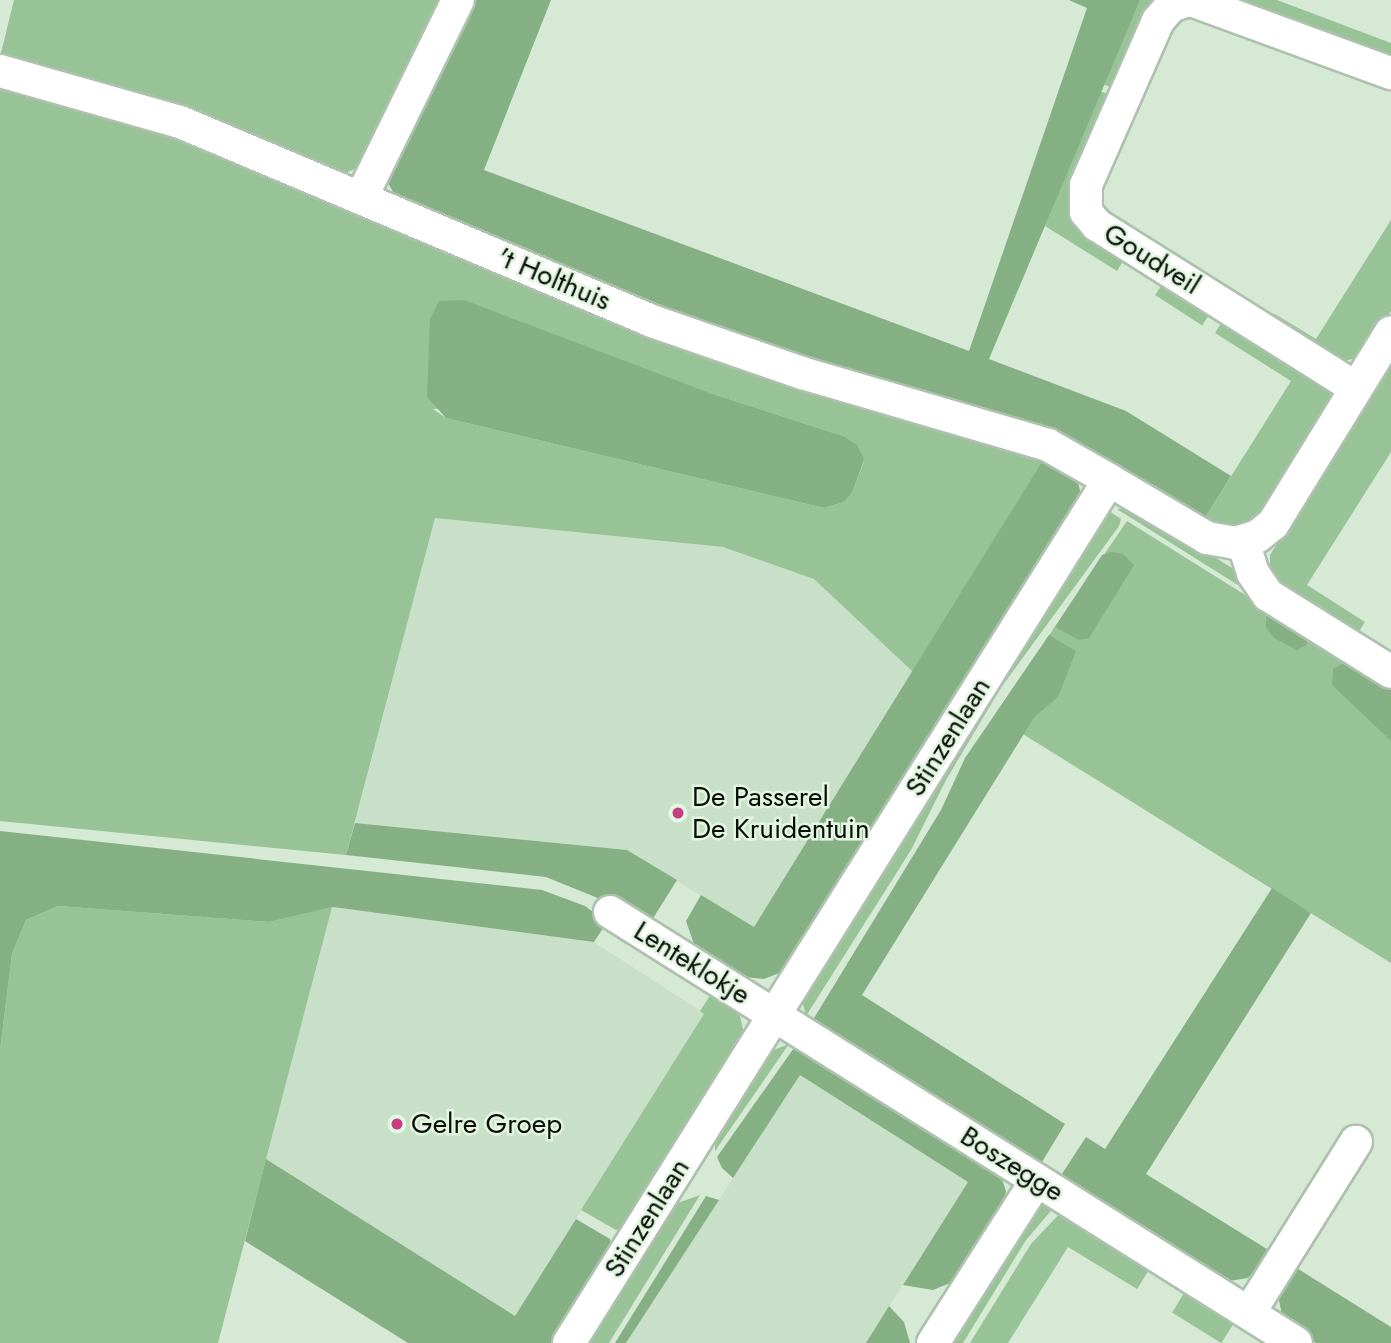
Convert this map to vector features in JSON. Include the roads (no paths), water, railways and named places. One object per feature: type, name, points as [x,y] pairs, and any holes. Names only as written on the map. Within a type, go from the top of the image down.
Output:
[{"type":"street","points":[[361,198],[457,0]]},
{"type":"street","name":"Goudveil","points":[[1356,388],[1097,225],[1086,212],[1086,186],[1158,21],[1171,6],[1189,0],[1391,74]]},
{"type":"street","name":"'t Holthuis","points":[[0,71],[180,122],[701,339],[1048,445],[1110,480]]},
{"type":"street","points":[[1110,480],[1207,538],[1243,542],[1273,524],[1391,332]]},
{"type":"street","name":"Stinzenlaan","points":[[569,1343],[1110,480]]},
{"type":"street","points":[[1243,542],[1253,573],[1268,594],[1391,672]]},
{"type":"street","name":"Lenteklokje","points":[[610,912],[774,1016]]},
{"type":"street","name":"Boszegge","points":[[774,1016],[1296,1343]]},
{"type":"street","points":[[1249,1313],[1356,1142]]},
{"type":"street","points":[[933,1343],[1037,1180]]},
{"type":"place","name":"De Passerel De Kruidentuin","points":[[678,813]]},
{"type":"place","name":"Gelre Groep","points":[[397,1124]]}]
